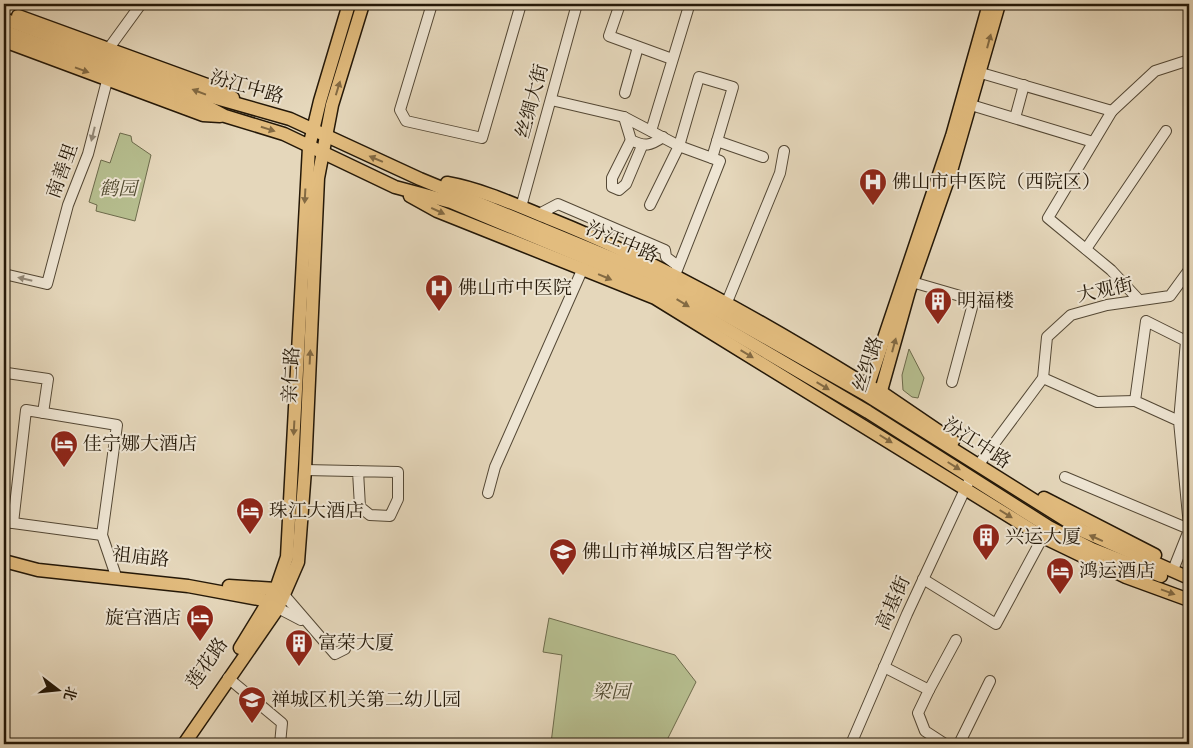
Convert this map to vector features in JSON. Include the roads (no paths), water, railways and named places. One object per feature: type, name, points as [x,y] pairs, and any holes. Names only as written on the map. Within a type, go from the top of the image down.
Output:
[{"type":"main road","points":[[312,129],[349,4]]},
{"type":"main road","points":[[325,135],[363,4]]},
{"type":"main road","points":[[420,178],[457,185],[539,214],[677,270],[862,388],[911,236],[923,224],[952,136],[988,4]]},
{"type":"main road","name":"丝织路","points":[[868,412],[879,397],[912,282],[951,171],[981,73],[999,4]]},
{"type":"main road","points":[[4,12],[109,48],[218,89],[246,105]]},
{"type":"main road","name":"汾江中路","points":[[4,19],[209,96],[290,119],[420,178],[660,278],[879,397],[1083,531],[1189,578]]},
{"type":"main road","points":[[4,31],[108,74]]},
{"type":"main road","points":[[4,41],[108,74]]},
{"type":"main road","name":"汾江中路","points":[[108,74],[206,106],[225,116],[284,134],[322,154],[395,187],[451,202],[657,288],[868,412],[968,483]]},
{"type":"main road","name":"亲仁路","points":[[281,593],[287,557],[309,147],[312,129]]},
{"type":"main road","name":"亲仁路","points":[[281,593],[298,562],[305,470],[318,178],[325,135]]},
{"type":"main road","points":[[395,187],[437,211],[655,298],[968,483],[1046,532],[1126,577],[1189,600]]},
{"type":"main road","name":"丝织路","points":[[862,388],[868,412]]},
{"type":"main road","points":[[879,397],[1061,508],[1175,565],[1189,570]]},
{"type":"main road","points":[[1046,532],[1189,587]]},
{"type":"main road","name":"祖庙路","points":[[4,555],[39,565],[281,593]]},
{"type":"main road","name":"祖庙路","points":[[4,561],[38,570],[188,586],[274,605]]},
{"type":"main road","points":[[274,605],[281,593]]},
{"type":"main road","name":"莲花路","points":[[184,744],[274,605]]},
{"type":"main road","name":"莲花路","points":[[173,744],[274,605]]},
{"type":"street","points":[[109,48],[141,4]]},
{"type":"street","points":[[432,4],[400,110],[406,121],[482,138],[521,4]]},
{"type":"street","name":"丝绸大街","points":[[521,208],[577,4]]},
{"type":"street","points":[[620,4],[608,36],[672,59]]},
{"type":"street","points":[[651,131],[689,6],[684,4]]},
{"type":"street","points":[[625,93],[638,47]]},
{"type":"street","points":[[1139,300],[1111,270],[1048,218],[1112,110],[1156,71],[1189,60]]},
{"type":"street","points":[[981,73],[1112,110]]},
{"type":"street","name":"南善里","points":[[4,274],[46,284],[68,205],[88,154],[108,74]]},
{"type":"street","points":[[650,205],[679,146],[699,77],[732,87],[712,158]]},
{"type":"street","points":[[1015,118],[1024,85]]},
{"type":"street","points":[[551,100],[624,117],[679,146],[720,161],[677,270]]},
{"type":"street","points":[[971,105],[1093,142]]},
{"type":"street","points":[[624,117],[631,140],[612,178],[612,187],[619,190],[626,184],[642,146]]},
{"type":"street","points":[[1086,249],[1166,131]]},
{"type":"street","points":[[631,140],[642,146],[650,146],[663,137]]},
{"type":"street","points":[[717,141],[763,157]]},
{"type":"street","points":[[727,302],[780,173],[784,151]]},
{"type":"street","points":[[488,492],[495,467],[583,268]]},
{"type":"street","name":"大观街","points":[[1043,378],[1047,337],[1071,315],[1107,305],[1170,296],[1189,270]]},
{"type":"street","points":[[912,282],[974,300],[952,382]]},
{"type":"street","points":[[1135,401],[1146,321],[1186,341],[1179,421],[1187,482],[1189,528],[1175,565]]},
{"type":"street","points":[[4,377],[8,373],[48,379],[43,413]]},
{"type":"street","points":[[982,460],[1043,378],[1097,402],[1135,401],[1179,421]]},
{"type":"street","points":[[102,535],[8,523],[26,410],[117,425],[102,535],[115,573]]},
{"type":"street","points":[[305,470],[358,471],[398,472],[398,498],[390,516],[370,515],[360,507],[358,471]]},
{"type":"street","points":[[1066,477],[1189,528]]},
{"type":"street","name":"高基街","points":[[851,744],[923,579],[968,483]]},
{"type":"street","points":[[923,579],[996,624],[1046,532]]},
{"type":"street","points":[[281,593],[335,654],[345,649]]},
{"type":"street","points":[[274,605],[307,622]]},
{"type":"street","points":[[945,744],[926,731],[918,713],[956,640]]},
{"type":"street","points":[[884,667],[929,690]]},
{"type":"street","points":[[228,678],[282,723],[280,744]]},
{"type":"street","points":[[959,744],[990,682]]},
{"type":"place","name":"佛山市中医院（西院区）","points":[[873,206]]},
{"type":"place","name":"佛山市中医院","points":[[439,312]]},
{"type":"place","name":"明福楼","points":[[938,325]]},
{"type":"place","name":"佳宁娜大酒店","points":[[64,468]]},
{"type":"place","name":"珠江大酒店","points":[[250,535]]},
{"type":"place","name":"兴运大厦","points":[[986,561]]},
{"type":"place","name":"佛山市禅城区启智学校","points":[[563,576]]},
{"type":"place","name":"鸿运酒店","points":[[1060,595]]},
{"type":"place","name":"旋宫酒店","points":[[200,642]]},
{"type":"place","name":"富荣大厦","points":[[299,667]]},
{"type":"place","name":"禅城区机关第二幼儿园","points":[[252,724]]},
{"type":"park label","name":"鹤园","points":[[118,189]]},
{"type":"park label","name":"梁园","points":[[611,692]]}]
